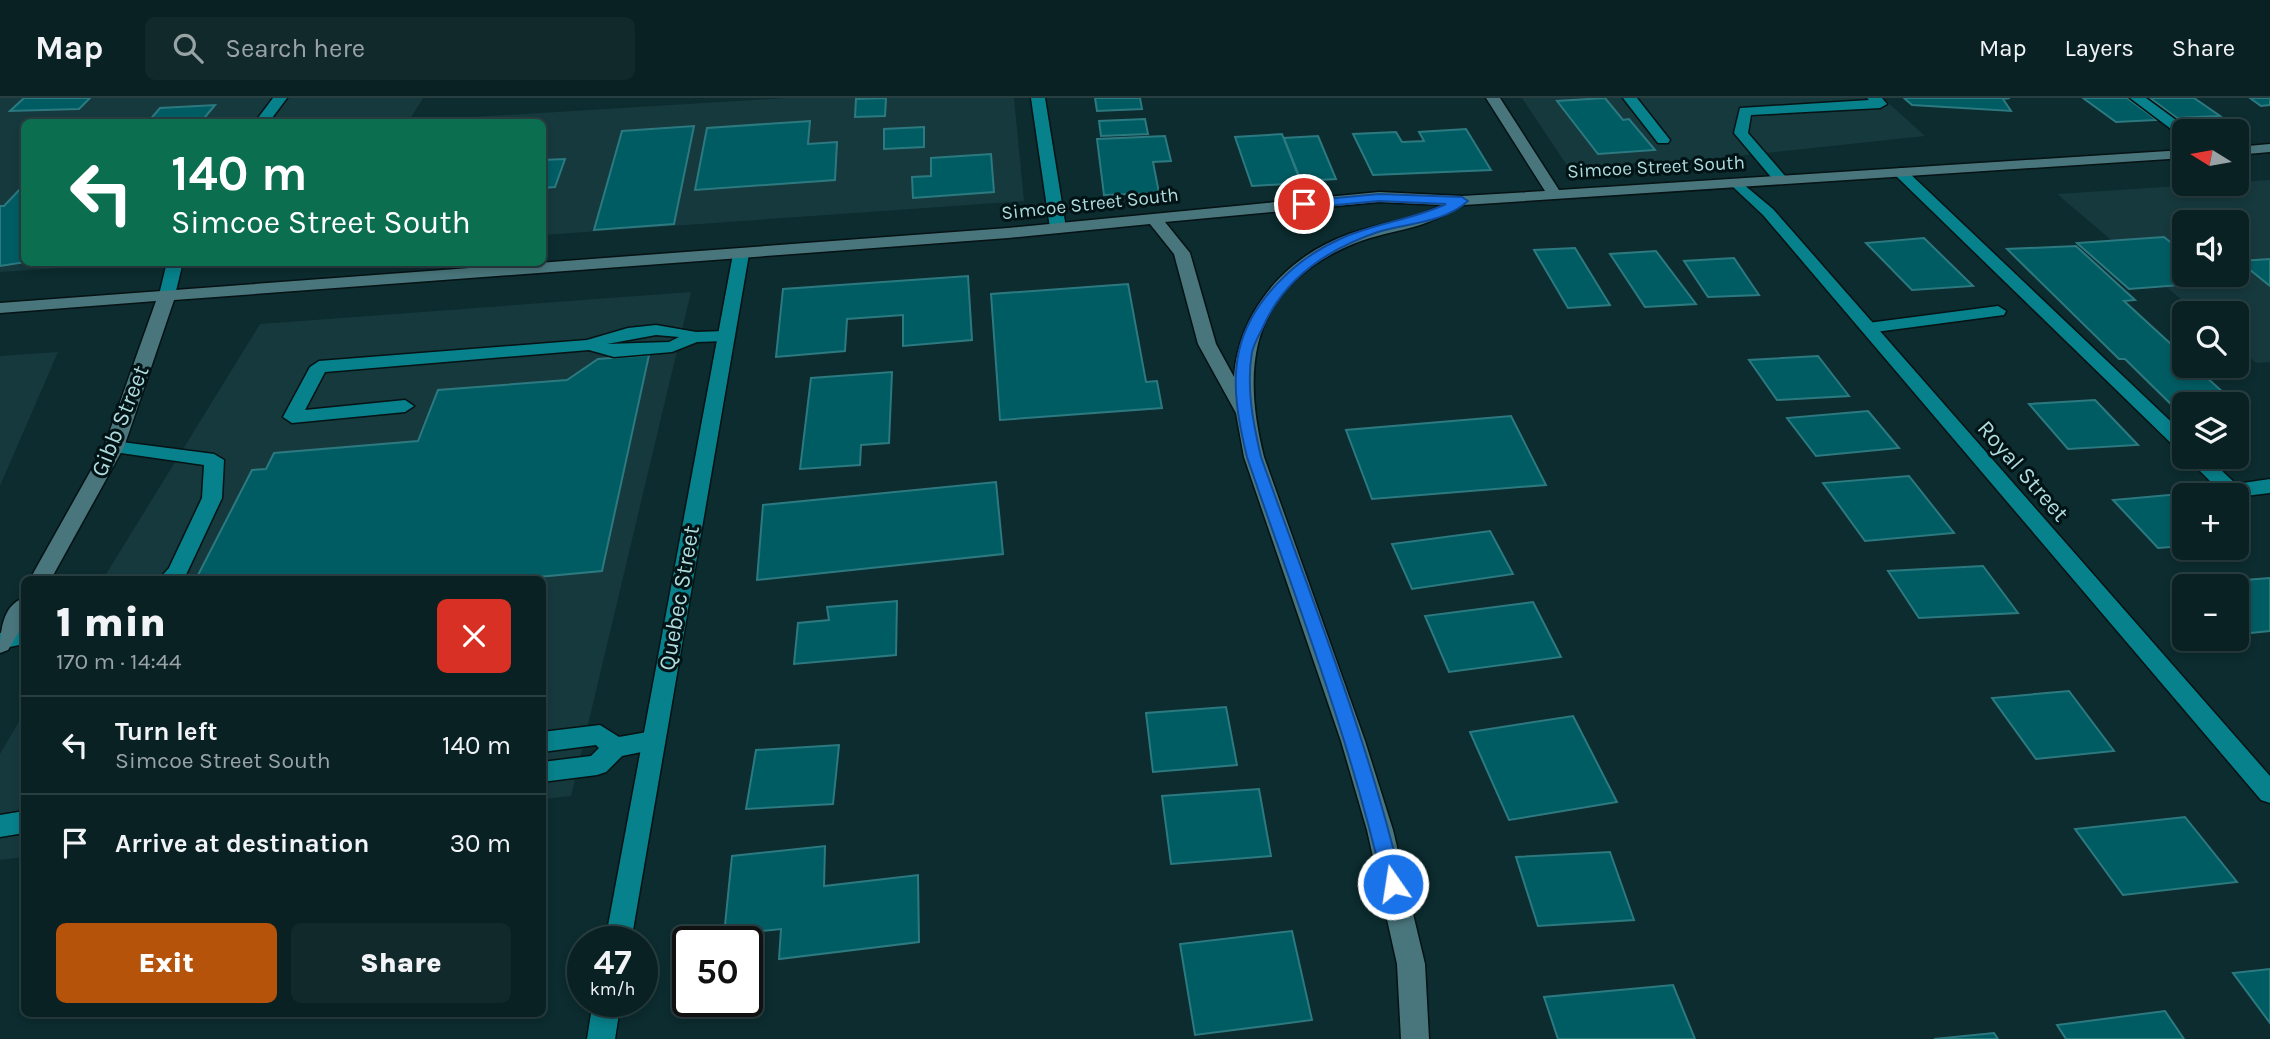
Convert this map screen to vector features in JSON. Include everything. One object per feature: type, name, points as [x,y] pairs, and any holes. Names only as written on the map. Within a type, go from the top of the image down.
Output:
[{"type":"main road","points":[[1493,98],[1554,194]]},
{"type":"main road","points":[[2249,150],[2270,148]]},
{"type":"main road","name":"Simcoe Street South","points":[[0,308],[741,254],[1058,228],[1379,197],[1462,201],[2172,155]]},
{"type":"main road","points":[[1415,1039],[1411,964],[1380,830],[1353,741],[1254,457],[1244,412],[1246,351],[1268,302],[1290,278],[1344,241],[1377,229],[1425,218],[1462,201]]},
{"type":"main road","points":[[1153,218],[1182,253],[1207,344],[1244,412]]},
{"type":"main road","name":"Gibb Street","points":[[43,576],[114,447],[166,295]]},
{"type":"main road","points":[[1,643],[21,611]]},
{"type":"street","points":[[264,119],[280,98]]},
{"type":"street","points":[[1038,98],[1058,228]]},
{"type":"street","points":[[1630,98],[1663,140]]},
{"type":"street","points":[[1781,180],[1741,133],[1745,111],[1880,104],[1874,98]]},
{"type":"street","points":[[2137,98],[2172,123]]},
{"type":"street","points":[[1900,172],[2172,433]]},
{"type":"street","name":"Royal Street","points":[[1737,183],[1768,212],[2270,793]]},
{"type":"street","name":"Quebec Street","points":[[621,926],[741,254]]},
{"type":"street","points":[[166,295],[174,266]]},
{"type":"street","points":[[1868,328],[1998,311]]},
{"type":"street","points":[[405,407],[292,418],[319,367],[590,345],[614,352],[672,347],[694,338],[726,336]]},
{"type":"street","points":[[114,447],[214,460],[212,498],[174,576]]},
{"type":"street","points":[[2209,469],[2232,491],[2270,486]]},
{"type":"street","points":[[1,643],[21,637]]},
{"type":"street","points":[[546,742],[600,736],[615,747]]},
{"type":"street","points":[[546,771],[597,765],[615,747],[653,741]]},
{"type":"street","points":[[0,826],[21,822]]},
{"type":"street","points":[[601,1039],[604,1017]]},
{"type":"shaded area","points":[[0,98],[423,98],[410,119],[21,119],[21,266],[95,266],[0,272]]},
{"type":"shaded area","points":[[785,98],[1014,98],[1024,201],[546,235],[546,119],[442,119]]},
{"type":"shaded area","points":[[1522,98],[1883,98],[1925,136],[1711,159],[1568,167]]},
{"type":"shaded area","points":[[2270,180],[2270,362],[2256,363],[2249,357],[2249,301],[2183,301],[2057,194],[2172,186],[2172,196],[2249,196],[2249,181]]},
{"type":"shaded area","points":[[691,292],[571,796],[546,799],[546,576],[105,576],[260,324]]},
{"type":"shaded area","points":[[58,352],[0,486],[0,356]]},
{"type":"shaded area","points":[[21,718],[21,857],[0,860],[0,754]]},
{"type":"building","points":[[24,98],[90,98],[79,109],[10,111]]},
{"type":"building","points":[[886,98],[885,116],[855,117],[856,99]]},
{"type":"building","points":[[1095,98],[1140,98],[1142,109],[1097,111]]},
{"type":"building","points":[[1605,98],[1623,120],[1629,119],[1655,150],[1598,154],[1557,101]]},
{"type":"building","points":[[1904,98],[2010,98],[2003,99],[2011,111],[1912,105]]},
{"type":"building","points":[[2083,98],[2127,98],[2157,120],[2116,122]]},
{"type":"building","points":[[2150,98],[2194,98],[2220,116],[2177,118]]},
{"type":"building","points":[[2250,98],[2270,98],[2270,105],[2261,106]]},
{"type":"building","points":[[215,105],[203,119],[151,119],[160,108]]},
{"type":"building","points":[[1145,119],[1148,134],[1101,136],[1099,121]]},
{"type":"building","points":[[810,121],[808,144],[837,142],[835,180],[695,190],[707,128]]},
{"type":"building","points":[[694,126],[674,224],[594,230],[622,131]]},
{"type":"building","points":[[924,127],[924,147],[884,149],[884,129]]},
{"type":"building","points":[[1466,129],[1491,170],[1373,175],[1353,134],[1396,132],[1402,142],[1424,141],[1419,132]]},
{"type":"building","points":[[1282,134],[1301,183],[1252,186],[1235,137]]},
{"type":"building","points":[[1165,136],[1171,161],[1153,162],[1159,193],[1104,195],[1097,139]]},
{"type":"building","points":[[1318,136],[1336,179],[1301,181],[1284,138]]},
{"type":"building","points":[[991,154],[994,192],[913,198],[912,177],[931,176],[931,158]]},
{"type":"building","points":[[565,159],[555,187],[546,188],[546,160]]},
{"type":"building","points":[[21,188],[21,263],[0,266],[0,206],[4,206]]},
{"type":"building","points":[[2164,237],[2172,243],[2172,286],[2129,289],[2077,243]]},
{"type":"building","points":[[1924,238],[1973,286],[1912,290],[1866,243]]},
{"type":"building","points":[[2076,246],[2135,300],[2124,301],[2172,345],[2172,378],[2207,378],[2223,392],[2172,392],[2172,405],[2125,359],[2119,359],[2007,249]]},
{"type":"building","points":[[1575,248],[1610,305],[1568,308],[1534,250]]},
{"type":"building","points":[[1656,251],[1696,304],[1645,307],[1610,254]]},
{"type":"building","points":[[1734,258],[1759,295],[1708,297],[1684,261]]},
{"type":"building","points":[[2270,259],[2270,286],[2249,269],[2249,260]]},
{"type":"building","points":[[968,276],[972,340],[903,346],[903,315],[847,319],[845,351],[776,357],[783,289]]},
{"type":"building","points":[[1128,284],[1146,382],[1157,381],[1162,408],[1000,420],[991,294]]},
{"type":"building","points":[[649,355],[602,571],[546,576],[198,576],[252,470],[266,469],[274,453],[418,441],[438,390],[567,380],[598,359]]},
{"type":"building","points":[[1818,356],[1849,396],[1777,400],[1749,360]]},
{"type":"building","points":[[892,372],[889,443],[861,445],[860,465],[800,469],[811,378]]},
{"type":"building","points":[[2095,400],[2138,445],[2068,449],[2029,404]]},
{"type":"building","points":[[1868,411],[1899,448],[1816,456],[1787,418]]},
{"type":"building","points":[[1511,416],[1546,485],[1372,499],[1346,430]]},
{"type":"building","points":[[1909,476],[1954,533],[1865,541],[1823,483]]},
{"type":"building","points":[[996,482],[1003,554],[757,580],[763,505]]},
{"type":"building","points":[[2172,495],[2172,547],[2158,548],[2113,500]]},
{"type":"building","points":[[1490,531],[1513,574],[1412,589],[1392,544]]},
{"type":"building","points":[[1983,566],[2018,613],[1919,618],[1888,571]]},
{"type":"building","points":[[2270,578],[2270,631],[2251,633],[2249,631],[2249,580]]},
{"type":"building","points":[[897,601],[896,655],[794,664],[798,623],[829,620],[827,607]]},
{"type":"building","points":[[1533,602],[1561,657],[1449,672],[1425,616]]},
{"type":"building","points":[[2069,691],[2114,751],[2036,759],[1992,698]]},
{"type":"building","points":[[1226,707],[1237,765],[1153,772],[1146,713]]},
{"type":"building","points":[[1573,716],[1617,802],[1509,820],[1470,732]]},
{"type":"building","points":[[839,745],[833,804],[746,809],[756,750]]},
{"type":"building","points":[[1259,789],[1271,856],[1171,864],[1162,796]]},
{"type":"building","points":[[2185,817],[2237,882],[2123,895],[2075,829]]},
{"type":"building","points":[[825,846],[824,886],[918,875],[919,942],[779,959],[781,929],[763,931],[763,926],[725,926],[732,856]]},
{"type":"building","points":[[1610,852],[1634,920],[1538,926],[1516,857]]},
{"type":"building","points":[[1292,931],[1312,1020],[1195,1035],[1180,944]]},
{"type":"building","points":[[2270,969],[2270,1023],[2233,973]]},
{"type":"building","points":[[1673,985],[1695,1039],[1558,1039],[1544,997]]},
{"type":"building","points":[[2165,1011],[2184,1039],[2066,1039],[2057,1025]]},
{"type":"building","points":[[1994,1033],[1998,1039],[1934,1039]]},
{"type":"route","points":[[1304,204],[1379,197],[1462,201],[1425,218],[1377,229],[1344,241],[1318,256],[1290,278],[1268,302],[1246,351],[1244,412],[1254,457],[1353,741],[1393,884]]}]
